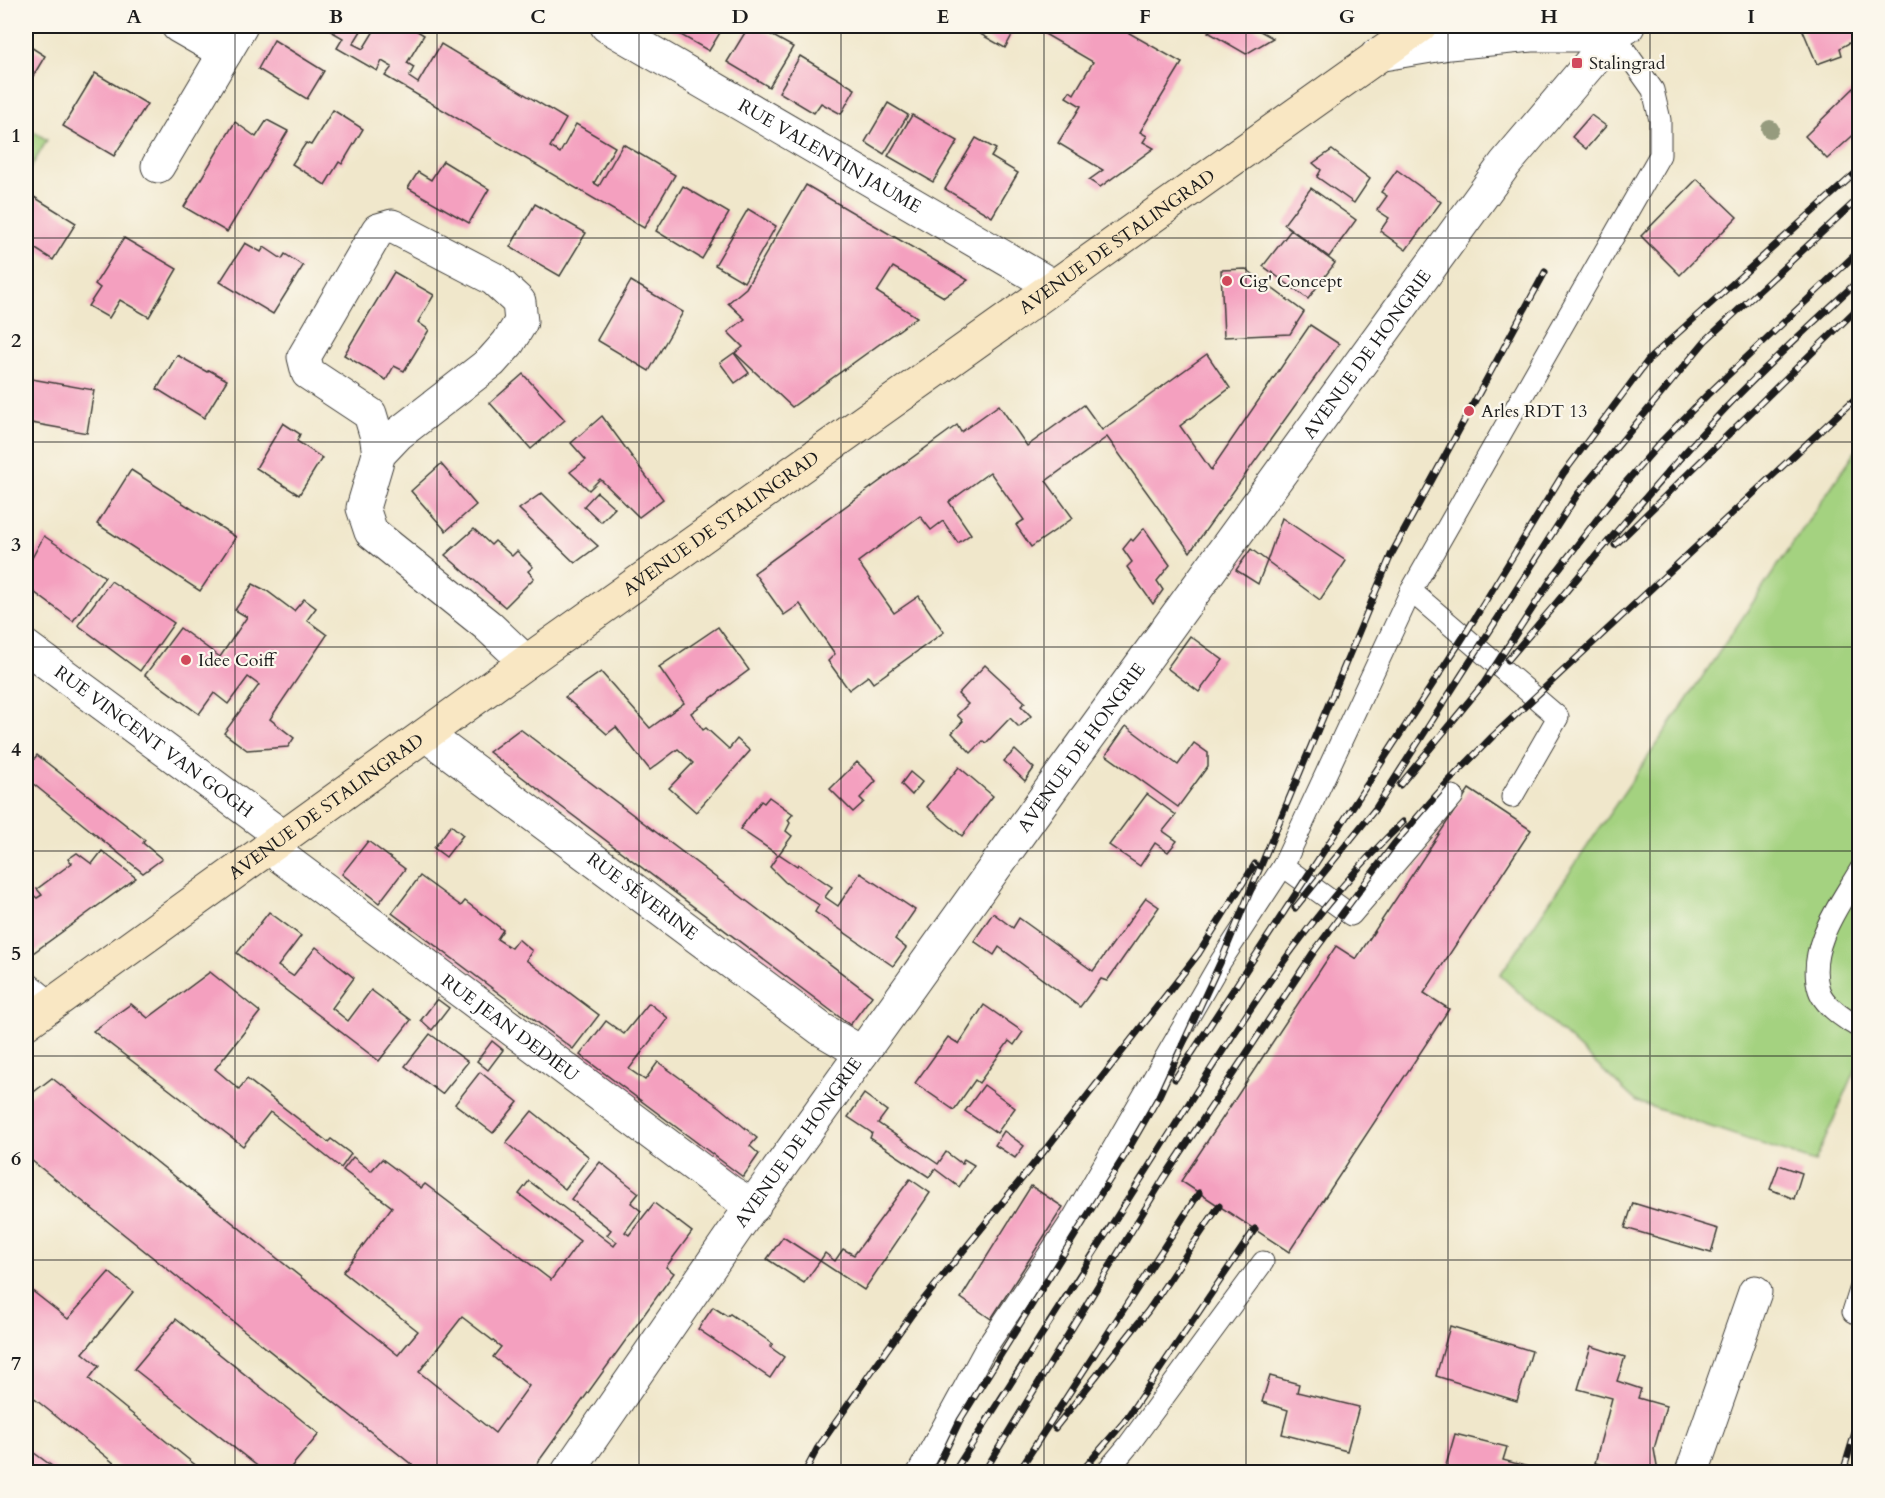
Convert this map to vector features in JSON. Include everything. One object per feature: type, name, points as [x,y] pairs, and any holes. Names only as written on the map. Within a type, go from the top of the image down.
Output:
[{"type":"main road","name":"AVENUE DE STALINGRAD","points":[[33,1007],[275,842],[426,735],[1377,55],[1406,28]]},
{"type":"street","points":[[178,26],[225,53]]},
{"type":"street","points":[[158,166],[241,26]]},
{"type":"street","name":"RUE VALENTIN JAUME","points":[[607,26],[1053,286]]},
{"type":"street","points":[[1377,55],[1449,43],[1615,29]]},
{"type":"street","name":"AVENUE DE HONGRIE","points":[[568,1473],[738,1226],[1505,164],[1615,29]]},
{"type":"street","points":[[379,454],[398,434],[491,362],[508,343],[521,322],[519,303],[494,279],[392,226],[378,230],[304,357],[308,373],[370,414],[379,454],[363,508],[371,532],[487,625],[526,662]]},
{"type":"street","name":"RUE VINCENT VAN GOGH","points":[[26,647],[275,842]]},
{"type":"street","name":"RUE SÉVERINE","points":[[426,735],[822,1029],[862,1053]]},
{"type":"street","name":"RUE JEAN DEDIEU","points":[[275,842],[730,1192],[754,1206]]},
{"type":"street","points":[[1692,1473],[1755,1292]]},
{"type":"lane","points":[[918,1473],[984,1351],[1073,1218],[1221,961],[1283,866],[1411,591],[1660,155],[1660,120],[1653,90],[1615,29]]},
{"type":"lane","points":[[1411,591],[1558,717],[1512,796]]},
{"type":"lane","points":[[1283,866],[1351,915],[1453,796]]},
{"type":"lane","points":[[1860,870],[1823,936],[1816,967],[1819,992],[1837,1013],[1860,1028]]},
{"type":"lane","points":[[1106,1473],[1263,1262]]},
{"type":"lane","points":[[1853,1312],[1860,1290]]},
{"type":"green space","points":[[26,127],[47,140],[26,176]]},
{"type":"green space","points":[[1859,446],[1859,1062],[1815,1162],[1637,1102],[1500,975]]},
{"type":"building","points":[[322,26],[364,26],[353,44],[363,49],[377,26],[409,26],[424,35],[407,63],[414,67],[409,77],[418,83],[441,44],[566,119],[550,147],[560,153],[576,124],[615,147],[594,183],[599,186],[623,144],[675,175],[644,228],[385,76],[392,67],[382,61],[377,71],[337,48],[343,38]]},
{"type":"building","points":[[665,26],[724,26],[709,51]]},
{"type":"building","points":[[749,26],[755,26],[793,47],[769,87],[727,62]]},
{"type":"building","points":[[966,26],[1017,26],[1005,48]]},
{"type":"building","points":[[1031,26],[1117,26],[1182,63],[1140,132],[1147,136],[1143,142],[1154,148],[1100,187],[1089,180],[1103,170],[1058,143],[1081,106],[1066,97],[1070,91],[1074,94],[1093,62]]},
{"type":"building","points":[[1208,26],[1251,26],[1273,38],[1246,54],[1208,32],[1213,29]]},
{"type":"building","points":[[1801,26],[1860,26],[1860,37],[1840,48],[1842,55],[1817,64]]},
{"type":"building","points":[[274,40],[324,71],[307,99],[258,69]]},
{"type":"building","points":[[26,44],[45,56],[26,88]]},
{"type":"building","points":[[800,56],[855,89],[841,114],[821,103],[814,113],[779,92]]},
{"type":"building","points":[[95,73],[147,104],[114,156],[63,126]]},
{"type":"building","points":[[1858,84],[1860,86],[1860,129],[1827,159],[1805,136]]},
{"type":"building","points":[[888,103],[908,115],[884,154],[865,142]]},
{"type":"building","points":[[333,110],[363,129],[342,164],[339,162],[325,185],[292,164],[306,143],[311,145]]},
{"type":"building","points":[[912,115],[958,141],[933,182],[888,156]]},
{"type":"building","points":[[1591,115],[1606,126],[1586,149],[1572,137]]},
{"type":"building","points":[[267,120],[288,131],[227,232],[184,207],[235,122],[256,137]]},
{"type":"building","points":[[976,138],[996,149],[991,157],[1018,173],[992,217],[945,189]]},
{"type":"building","points":[[1332,150],[1370,179],[1354,203],[1317,177],[1321,170],[1313,163]]},
{"type":"building","points":[[443,161],[489,189],[469,223],[408,188],[418,172],[431,180]]},
{"type":"building","points":[[1397,170],[1441,202],[1406,250],[1380,231],[1389,218],[1377,210],[1387,196],[1381,192]]},
{"type":"building","points":[[1697,179],[1737,217],[1680,275],[1641,236]]},
{"type":"building","points":[[806,185],[968,280],[944,297],[893,267],[877,292],[917,317],[792,407],[735,353],[743,347],[728,332],[745,319],[728,303],[746,288]]},
{"type":"building","points":[[683,186],[729,213],[702,259],[656,231]]},
{"type":"building","points":[[1311,188],[1356,220],[1329,257],[1284,224]]},
{"type":"building","points":[[26,192],[76,223],[53,260],[26,243]]},
{"type":"building","points":[[535,204],[586,233],[560,276],[510,247]]},
{"type":"building","points":[[748,209],[776,226],[744,282],[715,265]]},
{"type":"building","points":[[1291,230],[1335,263],[1308,299],[1263,266]]},
{"type":"building","points":[[124,238],[177,269],[149,317],[120,300],[109,318],[88,306],[100,288],[95,284]]},
{"type":"building","points":[[245,243],[261,252],[264,247],[282,259],[285,254],[303,266],[273,314],[220,282]]},
{"type":"building","points":[[1246,269],[1304,312],[1290,334],[1224,337],[1221,270]]},
{"type":"building","points":[[394,272],[434,295],[418,322],[429,330],[404,371],[394,366],[386,380],[344,355]]},
{"type":"building","points":[[631,281],[683,312],[649,371],[597,340]]},
{"type":"building","points":[[1310,325],[1339,344],[1190,552],[1107,437],[1046,481],[1073,518],[1031,547],[1016,525],[1024,520],[990,472],[949,502],[971,534],[958,543],[943,521],[931,530],[920,516],[858,562],[894,613],[919,596],[944,632],[873,683],[868,676],[849,690],[828,661],[835,654],[800,604],[784,615],[754,573],[957,425],[961,432],[999,405],[1027,446],[1084,405],[1102,430],[1207,354],[1230,388],[1180,426],[1211,470]]},
{"type":"building","points":[[734,353],[749,373],[735,383],[720,363]]},
{"type":"building","points":[[177,355],[227,380],[204,418],[157,389]]},
{"type":"building","points":[[523,374],[565,420],[531,449],[490,403]]},
{"type":"building","points":[[26,378],[94,390],[87,433],[26,422]]},
{"type":"building","points":[[602,416],[663,499],[639,517],[600,479],[589,490],[570,472],[586,460],[571,443]]},
{"type":"building","points":[[283,423],[300,434],[297,441],[322,458],[299,495],[256,468]]},
{"type":"building","points":[[441,464],[476,505],[446,531],[411,491]]},
{"type":"building","points":[[131,470],[236,537],[200,591],[97,524]]},
{"type":"building","points":[[597,492],[615,508],[601,522],[584,506]]},
{"type":"building","points":[[542,493],[598,546],[575,563],[519,509]]},
{"type":"building","points":[[1282,518],[1346,561],[1320,600],[1267,561]]},
{"type":"building","points":[[1144,528],[1170,565],[1157,581],[1163,590],[1153,604],[1127,567],[1132,562],[1123,549]]},
{"type":"building","points":[[474,529],[491,545],[495,541],[512,556],[517,551],[533,567],[528,571],[534,578],[505,607],[445,555]]},
{"type":"building","points":[[44,536],[105,577],[73,621],[26,586],[26,569]]},
{"type":"building","points":[[1251,549],[1267,561],[1258,584],[1236,570]]},
{"type":"building","points":[[111,581],[174,623],[140,671],[78,625]]},
{"type":"building","points":[[253,584],[267,591],[294,611],[304,599],[316,608],[307,620],[327,635],[270,719],[294,738],[288,747],[247,750],[224,733],[259,685],[248,677],[228,704],[214,693],[199,714],[145,675],[180,628],[220,657],[247,617],[235,610]]},
{"type":"building","points":[[718,627],[749,670],[691,713],[703,730],[706,728],[729,749],[737,739],[750,751],[696,812],[669,788],[693,763],[678,749],[650,770],[616,727],[607,734],[565,697],[601,672],[650,728],[684,703],[659,667]]},
{"type":"building","points":[[1190,636],[1223,660],[1199,692],[1167,668]]},
{"type":"building","points":[[985,665],[1025,702],[1021,706],[1031,716],[1019,727],[1010,718],[986,743],[983,741],[971,753],[952,733],[963,721],[957,715],[968,704],[958,694]]},
{"type":"building","points":[[1126,726],[1178,765],[1194,743],[1208,753],[1208,766],[1178,807],[1106,755]]},
{"type":"building","points":[[520,729],[872,996],[850,1025],[489,752]]},
{"type":"building","points":[[1015,750],[1034,768],[1025,781],[1004,761]]},
{"type":"building","points":[[37,755],[145,840],[143,843],[162,859],[143,873],[26,778],[26,770]]},
{"type":"building","points":[[857,762],[876,781],[860,798],[864,802],[853,812],[830,789]]},
{"type":"building","points":[[959,767],[993,796],[962,836],[927,807]]},
{"type":"building","points":[[910,772],[922,782],[912,795],[901,784]]},
{"type":"building","points":[[1469,789],[1531,830],[1424,993],[1449,1009],[1289,1252],[1181,1181],[1336,946],[1356,959]]},
{"type":"building","points":[[1147,794],[1176,815],[1163,831],[1177,841],[1168,852],[1155,843],[1140,866],[1109,845]]},
{"type":"building","points":[[769,797],[793,814],[788,820],[790,823],[786,831],[792,836],[779,854],[832,887],[825,897],[838,906],[860,873],[915,910],[895,939],[906,948],[893,966],[815,912],[819,905],[785,882],[770,867],[778,855],[740,829],[761,801],[764,803]]},
{"type":"building","points":[[451,825],[463,835],[446,857],[434,848]]},
{"type":"building","points":[[368,841],[405,869],[379,903],[342,874]]},
{"type":"building","points":[[102,851],[136,878],[26,958],[26,889],[37,898],[42,895],[37,889],[72,863],[68,859],[77,853],[92,864]]},
{"type":"building","points":[[420,876],[461,906],[465,901],[503,930],[497,939],[511,948],[518,939],[532,951],[526,960],[599,1015],[573,1049],[392,913]]},
{"type":"building","points":[[1146,898],[1159,907],[1107,981],[1101,979],[1080,1007],[999,947],[994,955],[974,941],[993,913],[1013,928],[1019,918],[1093,971]]},
{"type":"building","points":[[269,912],[301,936],[278,966],[293,976],[316,947],[354,978],[332,1008],[348,1021],[371,990],[411,1020],[379,1061],[237,953]]},
{"type":"building","points":[[210,972],[260,1012],[215,1069],[239,1089],[247,1079],[328,1142],[331,1139],[351,1154],[341,1168],[270,1112],[243,1146],[93,1031],[131,1004],[148,1018]]},
{"type":"building","points":[[437,999],[449,1008],[432,1030],[421,1020]]},
{"type":"building","points":[[649,1003],[668,1018],[629,1069],[645,1080],[658,1062],[720,1107],[757,1138],[750,1146],[759,1154],[743,1177],[580,1055],[606,1021],[624,1034]]},
{"type":"building","points":[[984,1005],[1023,1032],[1014,1045],[1009,1041],[979,1083],[975,1080],[954,1110],[915,1083],[948,1037],[959,1044]]},
{"type":"building","points":[[430,1034],[468,1062],[442,1094],[405,1066]]},
{"type":"building","points":[[492,1041],[503,1050],[488,1070],[477,1061]]},
{"type":"building","points":[[480,1072],[518,1102],[493,1133],[455,1104]]},
{"type":"building","points":[[52,1078],[398,1355],[418,1331],[343,1272],[392,1207],[343,1170],[353,1157],[371,1171],[382,1159],[421,1188],[425,1184],[551,1280],[580,1241],[519,1194],[529,1181],[614,1246],[617,1242],[607,1235],[611,1230],[571,1199],[600,1162],[639,1193],[631,1203],[641,1211],[625,1232],[629,1235],[654,1203],[692,1232],[666,1267],[674,1273],[531,1472],[421,1472],[26,1156],[26,1098]],"holes":[[[462,1317],[501,1347],[493,1357],[529,1386],[495,1433],[419,1372]]]},
{"type":"building","points":[[984,1085],[1015,1108],[997,1133],[965,1111]]},
{"type":"building","points":[[864,1094],[887,1111],[878,1123],[938,1164],[946,1152],[962,1164],[964,1159],[974,1165],[959,1187],[935,1169],[929,1177],[870,1138],[872,1133],[848,1117]]},
{"type":"building","points":[[532,1111],[589,1157],[565,1189],[506,1143]]},
{"type":"building","points":[[1004,1131],[1024,1146],[1015,1158],[995,1145]]},
{"type":"building","points":[[1779,1165],[1802,1173],[1794,1199],[1770,1189]]},
{"type":"building","points":[[910,1179],[930,1193],[864,1290],[820,1261],[825,1253],[835,1261],[843,1249],[854,1255]]},
{"type":"building","points":[[1031,1186],[1063,1207],[991,1319],[961,1298]]},
{"type":"building","points":[[1633,1203],[1718,1229],[1711,1253],[1625,1228]]},
{"type":"building","points":[[783,1237],[820,1261],[804,1283],[767,1259]]},
{"type":"building","points":[[109,1272],[133,1292],[83,1353],[99,1366],[89,1379],[204,1472],[125,1472],[26,1392],[26,1296],[31,1290],[68,1319]]},
{"type":"building","points":[[713,1307],[727,1316],[730,1314],[773,1344],[770,1347],[784,1357],[770,1378],[698,1329]]},
{"type":"building","points":[[176,1319],[319,1434],[287,1472],[265,1472],[134,1369]]},
{"type":"building","points":[[1450,1326],[1532,1351],[1517,1401],[1436,1376]]},
{"type":"building","points":[[1591,1346],[1625,1357],[1617,1381],[1641,1389],[1638,1398],[1666,1406],[1654,1449],[1658,1472],[1629,1472],[1595,1463],[1612,1398],[1578,1389]]},
{"type":"building","points":[[1270,1376],[1299,1384],[1297,1392],[1359,1407],[1347,1451],[1282,1434],[1288,1410],[1262,1402]]},
{"type":"building","points":[[1455,1434],[1507,1447],[1503,1460],[1539,1470],[1538,1472],[1444,1472]]},
{"type":"building","points":[[26,1447],[60,1472],[26,1472]]},
{"type":"railway","points":[[1175,1079],[1464,636],[1563,474],[1649,359],[1860,169]]},
{"type":"railway","points":[[1295,908],[1376,808],[1577,495],[1705,341],[1860,197]]},
{"type":"railway","points":[[1400,785],[1484,683],[1554,575],[1626,482],[1707,395],[1860,250]]},
{"type":"railway","points":[[935,1472],[960,1420],[1158,1098],[1221,961],[1391,555],[1545,272]]},
{"type":"railway","points":[[1508,660],[1719,415],[1860,279]]},
{"type":"railway","points":[[1615,545],[1860,306]]},
{"type":"railway","points":[[984,1472],[1164,1178],[1313,953],[1394,844],[1447,783],[1492,737],[1860,394]]},
{"type":"railway","points":[[954,1472],[1216,1060],[1273,976],[1334,896],[1403,822]]},
{"type":"railway","points":[[805,1472],[817,1449],[912,1314],[1049,1145],[1199,953],[1255,864]]},
{"type":"railway","points":[[1018,1472],[1199,1193]]},
{"type":"railway","points":[[1055,1428],[1148,1311],[1219,1206]]},
{"type":"railway","points":[[1081,1472],[1124,1422],[1255,1229]]},
{"type":"railway","points":[[1843,1472],[1860,1416]]},
{"type":"place","name":"Stalingrad","points":[[1577,63]]},
{"type":"place","name":"Cig' Concept","points":[[1227,281]]},
{"type":"place","name":"Arles RDT 13","points":[[1469,411]]},
{"type":"place","name":"Idee Coiff","points":[[186,660]]}]
